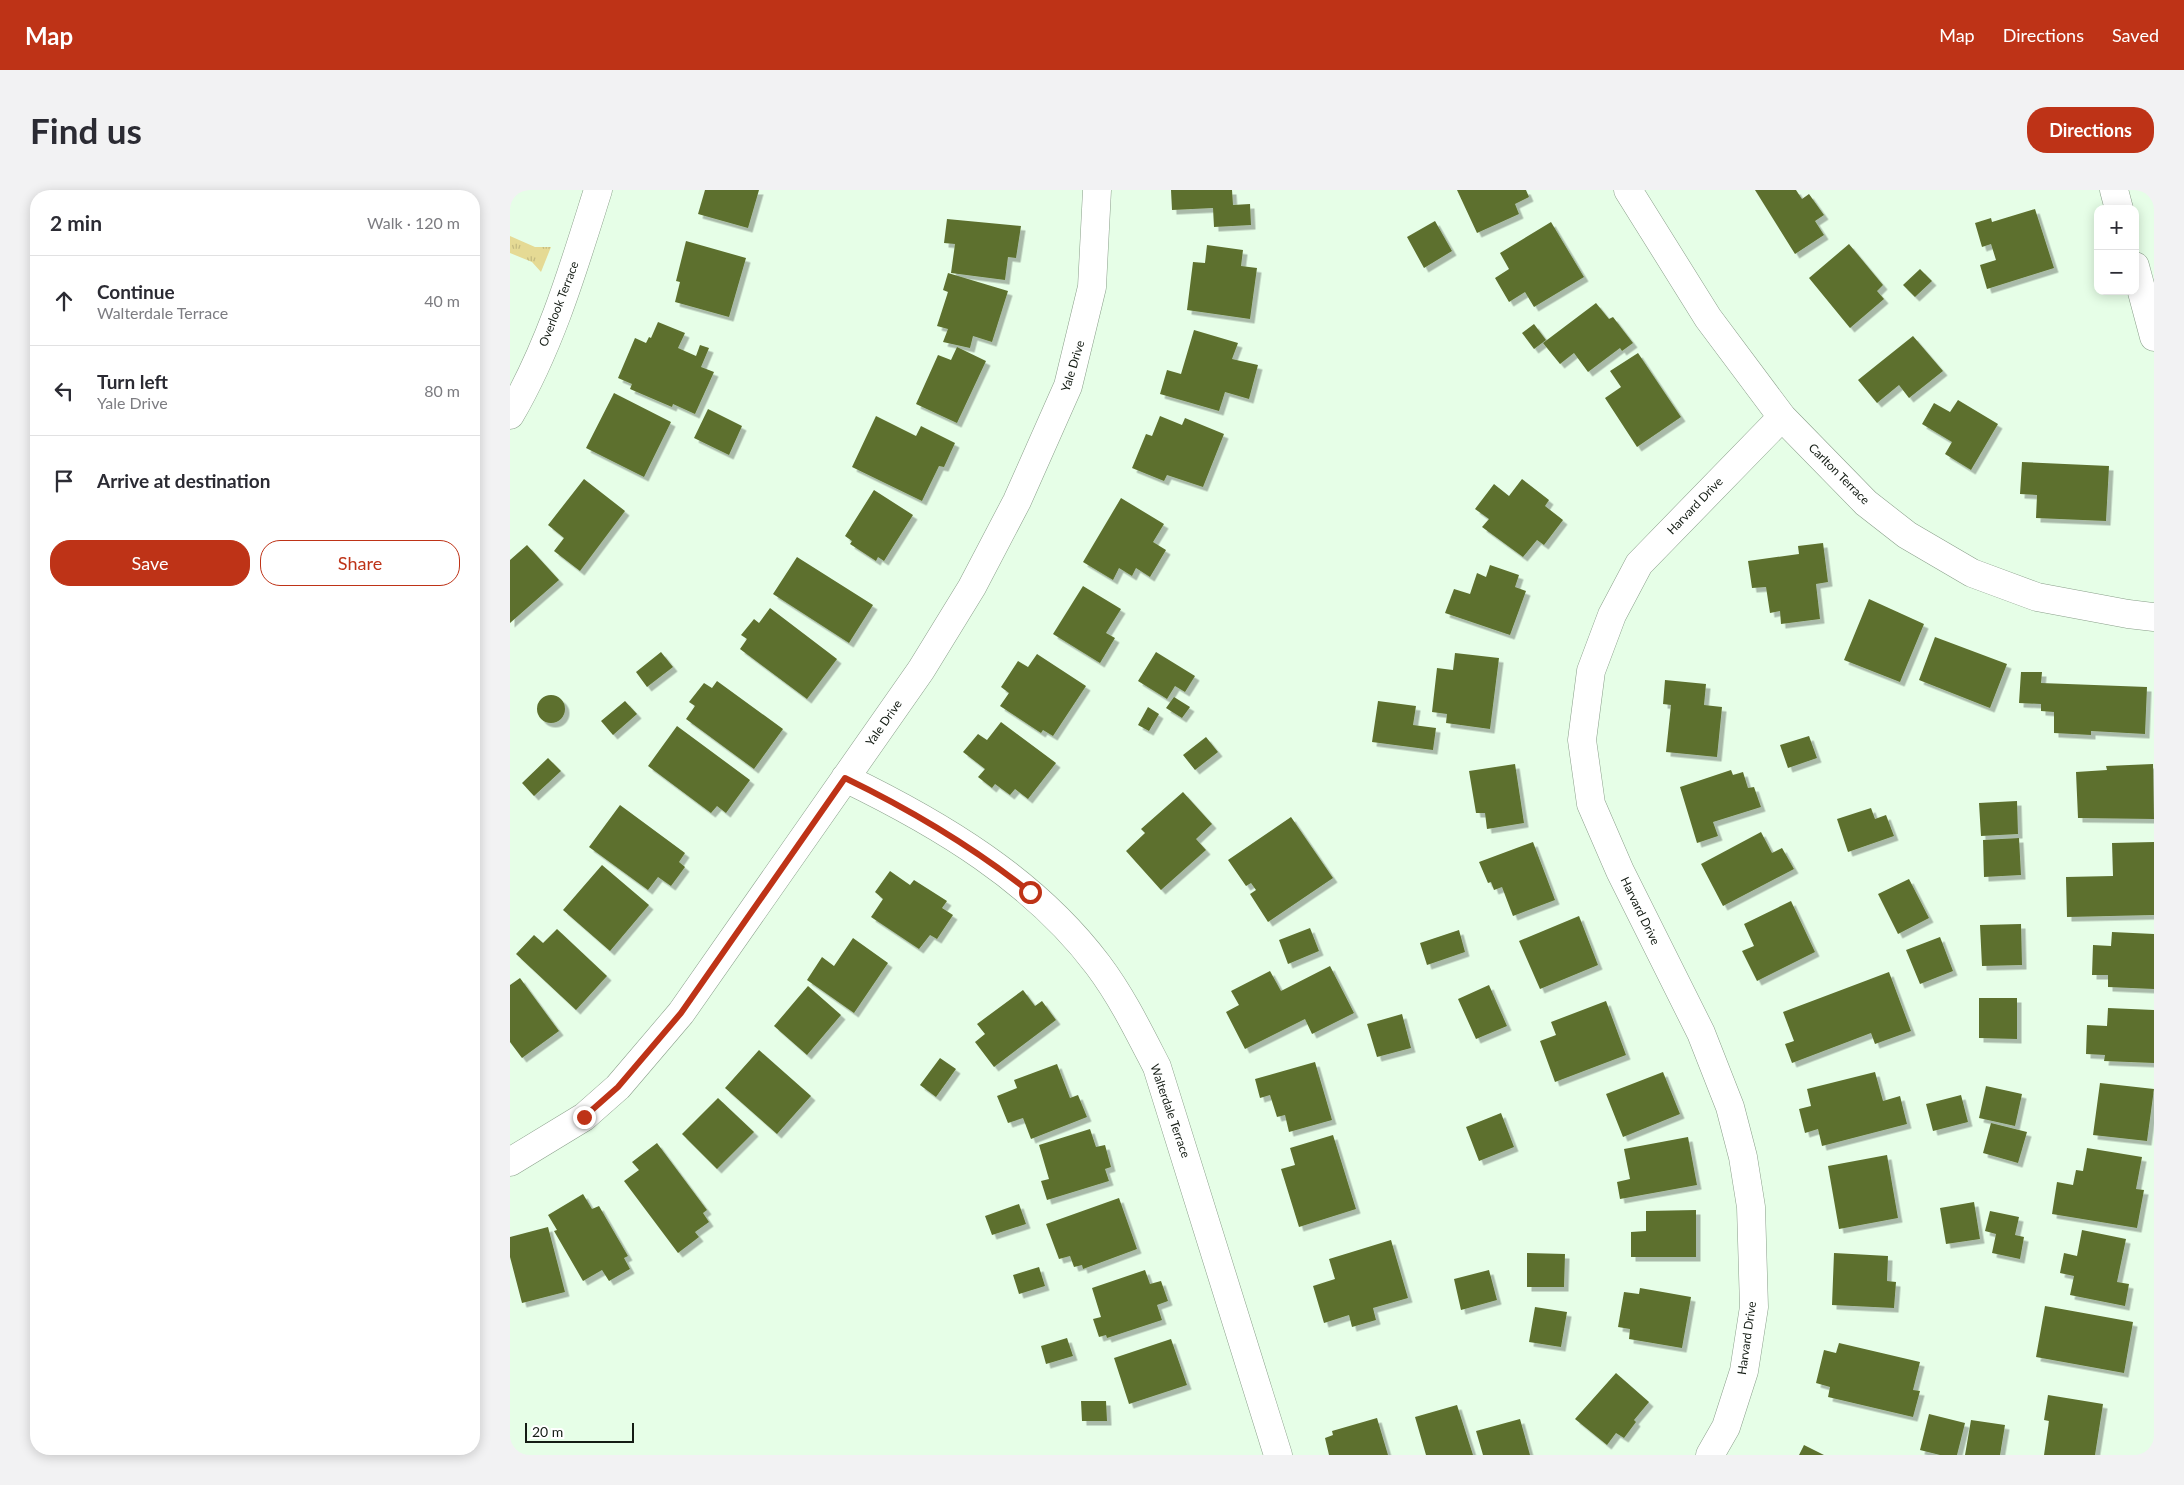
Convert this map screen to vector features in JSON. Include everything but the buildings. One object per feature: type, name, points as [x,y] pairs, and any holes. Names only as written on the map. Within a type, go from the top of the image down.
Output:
[{"type":"street","name":"Overlook Terrace","points":[[510,415],[522,395],[550,331],[572,274],[598,190]]},
{"type":"street","name":"Yale Drive","points":[[510,1162],[584,1117],[618,1087],[681,1013],[921,670],[972,587],[1017,501],[1068,386],[1082,335],[1092,287],[1097,190]]},
{"type":"street","name":"Carlton Terrace","points":[[1628,190],[1708,318],[1782,416],[1866,503],[1907,535],[1972,573],[2037,596],[2128,614],[2154,617]]},
{"type":"street","points":[[2114,190],[2118,205]]},
{"type":"street","points":[[2139,281],[2154,337]]},
{"type":"street","name":"Harvard Drive","points":[[1710,1455],[1726,1427],[1744,1371],[1754,1307],[1751,1207],[1743,1157],[1730,1107],[1700,1033],[1620,871],[1591,804],[1582,740],[1591,671],[1612,615],[1639,564],[1782,416]]},
{"type":"street","name":"Walterdale Terrace","points":[[845,778],[928,822],[996,866],[1030,892],[1066,926],[1099,966],[1128,1010],[1157,1067],[1278,1455]]},
{"type":"green space","points":[[510,236],[535,247],[551,247],[541,272],[532,262],[510,253]]},
{"type":"route","points":[[584,1117],[618,1087],[681,1013],[845,778],[886,798],[928,822],[996,866],[1030,892]]}]
